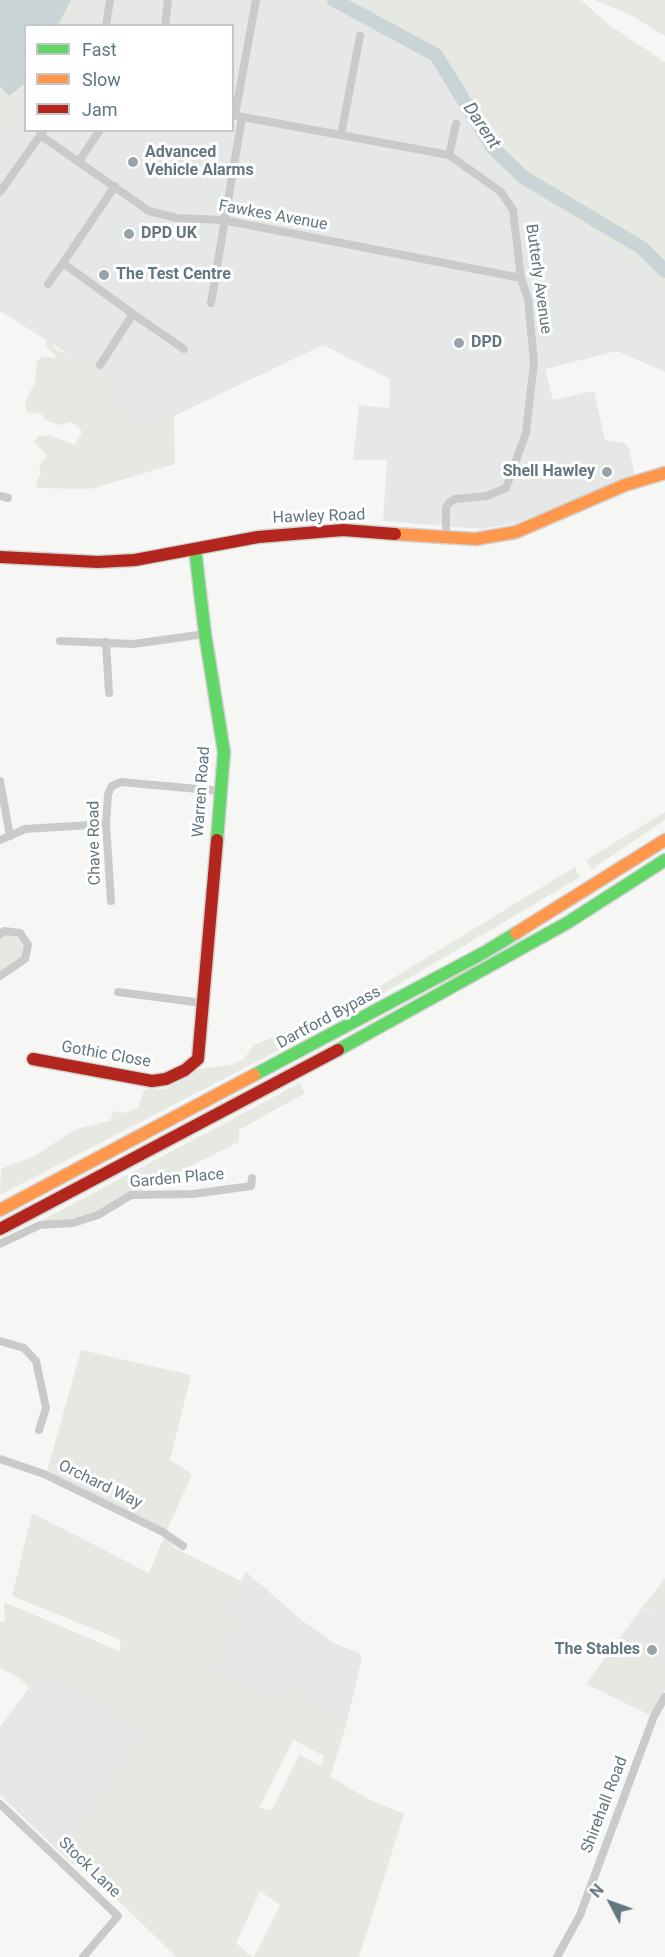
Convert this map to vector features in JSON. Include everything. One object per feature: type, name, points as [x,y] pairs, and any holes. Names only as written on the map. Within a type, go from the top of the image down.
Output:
[{"type":"main road","name":"Hawley Road","points":[[0,557],[98,562],[135,560],[258,537],[309,531],[343,530],[476,538],[516,532],[625,485],[665,473]]},
{"type":"main road","name":"Warren Road","points":[[195,549],[205,634],[224,752],[219,790],[199,1054]]},
{"type":"main road","name":"Dartford Bypass","points":[[0,1210],[485,952],[665,840]]},
{"type":"main road","name":"Dartford Bypass","points":[[0,1229],[422,1006],[558,929],[665,860]]},
{"type":"main road","name":"Gothic Close","points":[[33,1059],[152,1081],[166,1079],[189,1068],[196,1062],[199,1054]]},
{"type":"street","points":[[106,24],[110,0]]},
{"type":"street","points":[[165,24],[168,0]]},
{"type":"street","points":[[211,303],[236,116],[256,0]]},
{"type":"street","points":[[341,135],[360,36]]},
{"type":"street","name":"Butterly Avenue","points":[[236,116],[449,155],[501,192],[513,210],[521,278],[528,299],[534,362],[526,433],[506,488],[488,496],[455,499],[449,503],[446,508],[446,537]]},
{"type":"street","points":[[449,155],[456,124]]},
{"type":"street","points":[[79,161],[99,132]]},
{"type":"street","points":[[0,192],[42,133]]},
{"type":"street","name":"Fawkes Avenue","points":[[42,133],[149,211],[177,218],[223,220],[521,278]]},
{"type":"street","points":[[48,284],[115,186]]},
{"type":"street","points":[[63,263],[184,349]]},
{"type":"street","points":[[100,365],[133,314]]},
{"type":"street","points":[[60,641],[133,644],[205,634]]},
{"type":"street","points":[[106,642],[109,693]]},
{"type":"street","points":[[0,781],[10,836]]},
{"type":"street","name":"Chave Road","points":[[111,901],[106,824],[108,794],[112,786],[122,782],[219,790]]},
{"type":"street","points":[[0,840],[25,829],[106,824]]},
{"type":"street","points":[[0,934],[4,931],[20,933],[28,945],[25,959],[0,976]]},
{"type":"street","points":[[118,992],[202,1004]]},
{"type":"street","name":"Garden Place","points":[[0,1244],[40,1225],[73,1223],[98,1215],[130,1195],[194,1194],[251,1186],[252,1178]]},
{"type":"street","points":[[0,1341],[24,1348],[36,1361],[46,1408],[39,1430]]},
{"type":"street","name":"Orchard Way","points":[[0,1459],[63,1484],[163,1532],[183,1546]]},
{"type":"street","name":"Shirehall Road","points":[[557,1957],[580,1915],[654,1716],[665,1697]]},
{"type":"street","name":"Stock Lane","points":[[0,1804],[118,1916],[83,1957]]},
{"type":"shaded area","points":[[0,0],[77,0],[70,24],[24,24],[24,104],[0,139]]},
{"type":"shaded area","points":[[0,0],[71,0],[59,24],[24,24],[24,84],[9,96],[0,86]]},
{"type":"shaded area","points":[[77,0],[316,0],[390,35],[434,61],[510,181],[584,226],[656,278],[665,290],[665,372],[617,351],[545,369],[553,400],[594,391],[605,440],[625,443],[629,449],[635,477],[516,523],[482,529],[383,521],[387,460],[353,460],[359,405],[389,408],[390,379],[323,345],[174,416],[137,425],[94,370],[0,311],[0,139],[24,104],[24,132],[234,132],[234,24],[70,24]]},
{"type":"shaded area","points":[[316,0],[581,0],[609,25],[665,62],[665,290],[656,278],[584,226],[510,181],[434,61],[390,35]]},
{"type":"shaded area","points":[[595,0],[665,0],[665,36],[629,14]]},
{"type":"shaded area","points":[[47,339],[57,350],[80,358],[95,371],[137,425],[174,416],[175,464],[90,489],[38,488],[36,482],[41,474],[39,467],[47,455],[34,442],[39,436],[49,435],[75,445],[82,432],[78,426],[70,422],[61,425],[47,421],[41,414],[27,412],[25,403],[35,382],[37,361],[43,356],[57,358],[45,344]]},
{"type":"shaded area","points":[[665,812],[665,820],[591,870],[586,860]]},
{"type":"shaded area","points":[[575,867],[580,877],[350,1013],[0,1195],[1,1169],[34,1156],[76,1129],[110,1121],[114,1111],[123,1113],[138,1108],[145,1089],[165,1089],[199,1069],[230,1065],[243,1060],[254,1045],[346,1007]]},
{"type":"shaded area","points":[[6,934],[16,935],[24,947],[21,959],[0,973],[0,938]]},
{"type":"shaded area","points":[[300,1083],[305,1093],[239,1130],[239,1142],[136,1193],[115,1200],[85,1218],[37,1223]]},
{"type":"shaded area","points":[[81,1350],[191,1375],[170,1460],[192,1474],[167,1530],[47,1472]]},
{"type":"shaded area","points":[[32,1513],[149,1573],[165,1535],[175,1548],[241,1581],[226,1609],[242,1618],[215,1668],[263,1696],[278,1695],[292,1689],[347,1722],[330,1777],[372,1801],[404,1814],[359,1957],[254,1957],[280,1905],[260,1891],[236,1943],[252,1957],[176,1957],[124,1906],[65,1857],[144,1734],[96,1700],[46,1675],[29,1688],[19,1678],[0,1668],[0,1621],[5,1622],[4,1602],[119,1651],[121,1640],[12,1596]],"holes":[[[293,1740],[324,1756],[321,1766],[299,1755],[272,1810],[259,1808]]]},
{"type":"shaded area","points":[[246,1572],[304,1622],[336,1644],[359,1653],[362,1657],[347,1722],[292,1689],[278,1695],[263,1696],[215,1668],[241,1619],[225,1609]]},
{"type":"shaded area","points":[[665,1578],[665,1614],[657,1609],[653,1614],[642,1608]]},
{"type":"shaded area","points":[[642,1608],[652,1614],[657,1609],[665,1614],[665,1665],[620,1637]]},
{"type":"shaded area","points":[[620,1637],[665,1665],[665,1690],[650,1715],[586,1684]]},
{"type":"shaded area","points":[[46,1675],[96,1700],[144,1734],[65,1857],[0,1795],[0,1727],[29,1688]]},
{"type":"waterway","name":"Darent","points":[[334,0],[436,55],[493,148],[523,177],[642,248],[665,271]]},
{"type":"traffic: fast","points":[[195,549],[205,634],[224,752],[217,840]]},
{"type":"traffic: fast","points":[[338,1050],[567,923],[665,860]]},
{"type":"traffic: fast","points":[[254,1075],[485,952],[516,933]]},
{"type":"traffic: slow","points":[[395,534],[476,539],[516,532],[625,485],[665,473]]},
{"type":"traffic: slow","points":[[516,933],[665,840]]},
{"type":"traffic: slow","points":[[0,1210],[254,1075]]},
{"type":"traffic: jam","points":[[0,557],[98,562],[135,560],[258,537],[343,530],[395,534]]},
{"type":"traffic: jam","points":[[33,1059],[152,1081],[166,1079],[185,1070],[198,1059],[217,840]]},
{"type":"traffic: jam","points":[[0,1229],[338,1050]]},
{"type":"place","name":"Advanced Vehicle Alarms","points":[[133,162]]},
{"type":"place","name":"DPD UK","points":[[129,234]]},
{"type":"place","name":"The Test Centre","points":[[104,275]]},
{"type":"place","name":"DPD","points":[[459,343]]},
{"type":"place","name":"Shell Hawley","points":[[607,472]]},
{"type":"place","name":"The Stables","points":[[652,1650]]}]
